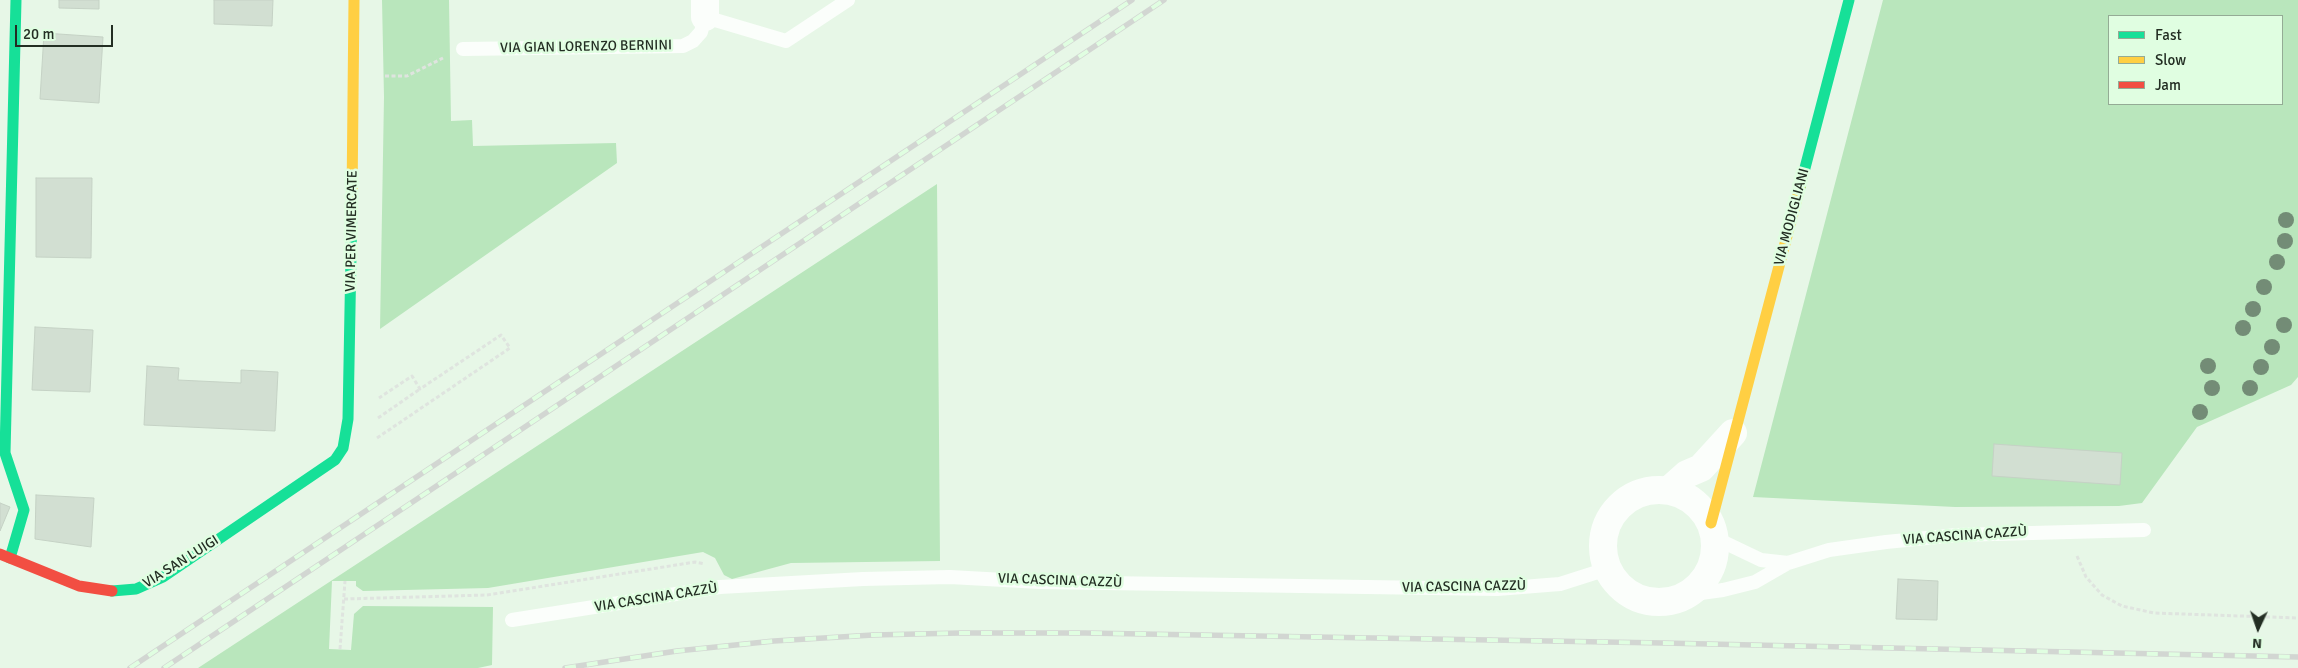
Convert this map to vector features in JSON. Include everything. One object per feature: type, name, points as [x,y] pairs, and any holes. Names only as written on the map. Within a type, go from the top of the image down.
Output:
[{"type":"street","name":"VIA SAN LUIGI","points":[[16,0],[5,453],[24,510],[5,556],[79,586],[107,592],[136,589],[163,577],[336,460]]},
{"type":"street","name":"VIA PER VIMERCATE","points":[[336,460],[343,448],[348,420],[355,75],[354,0]]},
{"type":"street","name":"VIA MODIGLIANI","points":[[1713,530],[1704,511],[1694,501],[1682,494],[1669,490],[1651,489],[1634,494],[1620,505],[1609,518],[1603,535],[1602,552],[1607,569],[1616,582],[1627,592],[1641,599],[1664,602],[1686,595],[1697,588],[1712,565],[1715,552],[1713,530],[1733,433],[1849,0]]},
{"type":"street","name":"VIA MODIGLIANI","points":[[1669,490],[1687,474],[1702,468],[1733,433]]},
{"type":"lane","points":[[705,9],[786,41],[848,0]]},
{"type":"lane","name":"VIA GIAN LORENZO BERNINI","points":[[463,49],[683,46],[693,41],[701,32],[705,9]]},
{"type":"lane","name":"VIA CASCINA CAZZÙ","points":[[1713,530],[1761,560],[1788,563]]},
{"type":"lane","name":"VIA CASCINA CAZZÙ","points":[[1686,595],[1722,590],[1755,582],[1788,563],[1830,550],[1886,542],[1957,535],[2073,530],[2144,530]]},
{"type":"lane","name":"VIA CASCINA CAZZÙ","points":[[512,620],[720,587],[863,578],[950,577],[1050,582],[1497,590],[1560,584],[1607,569]]},
{"type":"path","points":[[355,75],[407,76],[463,49]]},
{"type":"path","points":[[376,419],[501,334],[510,348],[376,439]]},
{"type":"path","points":[[348,420],[412,376],[420,389]]},
{"type":"path","points":[[2073,530],[2078,559],[2086,577],[2102,595],[2122,606],[2154,613],[2298,618]]},
{"type":"path","points":[[344,599],[487,595],[695,562],[708,564],[716,573],[720,587]]},
{"type":"path","points":[[340,650],[345,581]]},
{"type":"green space","points":[[382,0],[449,0],[451,121],[472,120],[473,146],[616,143],[617,163],[380,329],[384,97]]},
{"type":"green space","points":[[1883,0],[2298,0],[2298,377],[2291,385],[2197,427],[2142,503],[2119,506],[1955,507],[1753,497]]},
{"type":"green space","points":[[937,184],[940,561],[791,563],[732,579],[724,575],[715,558],[703,552],[488,588],[363,591],[356,586],[356,581],[332,581],[329,649],[351,650],[354,614],[363,606],[493,607],[492,665],[478,668],[198,668]]},
{"type":"building","points":[[59,0],[99,0],[99,9],[59,8]]},
{"type":"building","points":[[214,0],[273,0],[272,26],[214,24]]},
{"type":"building","points":[[44,33],[103,37],[99,103],[40,99]]},
{"type":"building","points":[[36,178],[92,178],[91,258],[36,257]]},
{"type":"building","points":[[35,327],[93,330],[90,392],[32,390]]},
{"type":"building","points":[[147,366],[179,368],[178,380],[241,383],[241,370],[278,372],[275,431],[144,425]]},
{"type":"building","points":[[1994,444],[2122,453],[2120,485],[1992,476]]},
{"type":"building","points":[[36,495],[94,498],[91,547],[35,539]]},
{"type":"building","points":[[0,503],[10,507],[0,531]]},
{"type":"building","points":[[1898,579],[1938,581],[1937,620],[1896,619]]},
{"type":"railway","points":[[130,668],[1132,0]]},
{"type":"railway","points":[[164,668],[1164,0]]},
{"type":"railway","points":[[565,668],[677,651],[774,641],[873,635],[960,633],[1085,633],[1663,643],[2298,657]]},
{"type":"traffic: fast","points":[[10,558],[24,510],[5,453],[16,0]]},
{"type":"traffic: fast","points":[[1800,187],[1849,0]]},
{"type":"traffic: fast","points":[[112,591],[136,589],[163,577],[335,460],[343,448],[348,419],[352,199]]},
{"type":"traffic: slow","points":[[352,199],[354,0]]},
{"type":"traffic: slow","points":[[1711,523],[1800,187]]},
{"type":"traffic: jam","points":[[0,554],[79,586],[112,591]]}]
